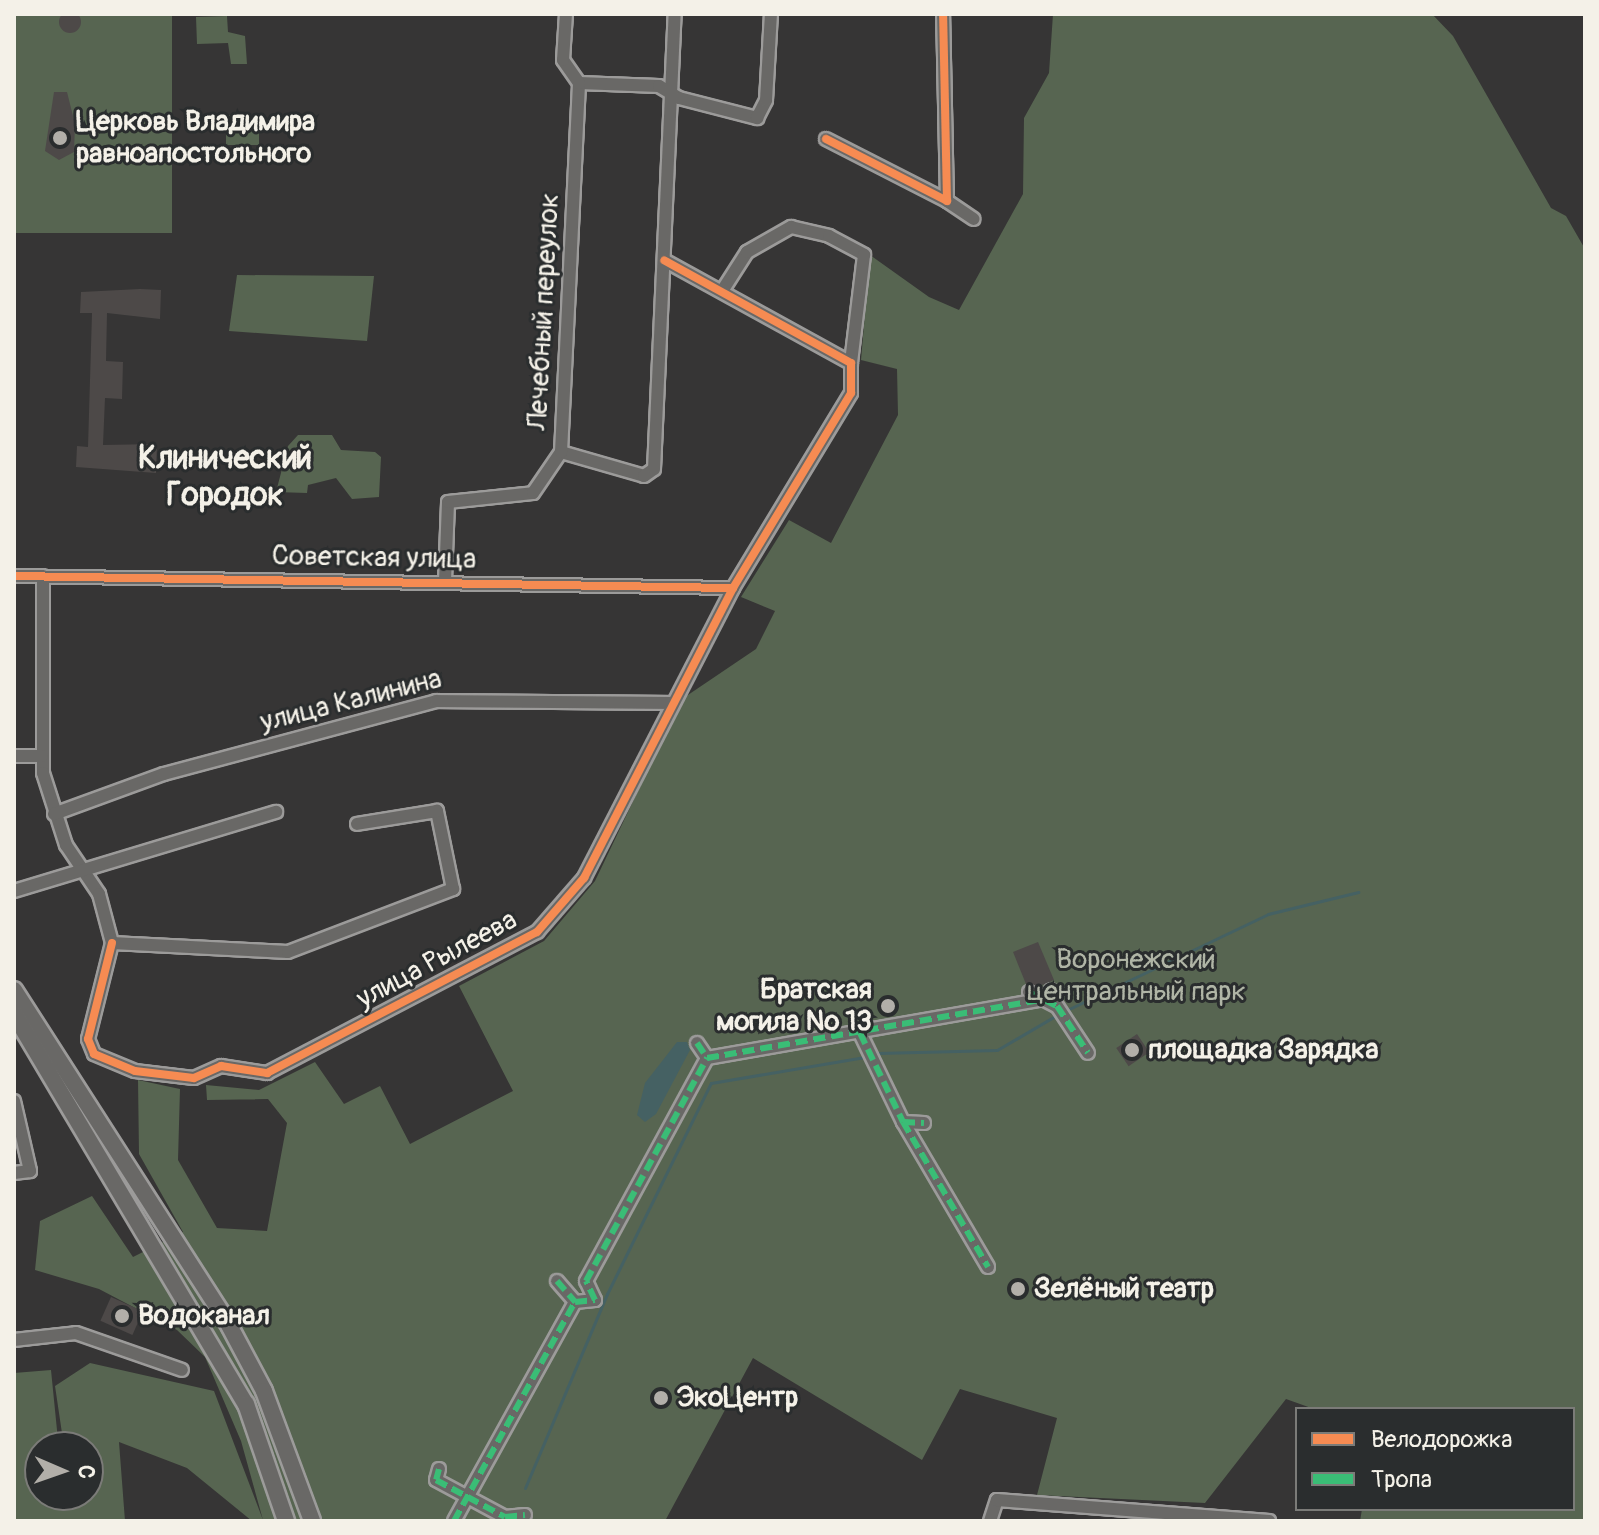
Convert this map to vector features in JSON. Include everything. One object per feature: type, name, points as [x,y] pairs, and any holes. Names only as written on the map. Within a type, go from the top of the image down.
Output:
[{"type":"main road","points":[[14,990],[121,1157],[264,1391],[312,1521]]},
{"type":"main road","points":[[14,1014],[103,1169],[246,1404],[286,1521]]},
{"type":"street","name":"Лечебный переулок","points":[[445,581],[448,502],[533,493],[561,452],[579,83],[563,60],[566,14]]},
{"type":"street","points":[[561,452],[651,475],[675,14]]},
{"type":"street","points":[[579,83],[659,86],[672,93],[757,118],[766,100],[771,14]]},
{"type":"street","points":[[943,14],[947,201]]},
{"type":"street","points":[[826,139],[947,201],[974,219]]},
{"type":"street","name":"улица Рылеева","points":[[357,824],[437,811],[453,889],[288,952],[112,943],[88,1039],[94,1054],[135,1071],[194,1078],[221,1066],[267,1073],[537,932],[584,878],[670,703],[733,588],[851,393],[851,363],[864,255],[829,236],[791,227],[747,252],[724,288]]},
{"type":"street","points":[[664,260],[724,288],[851,363]]},
{"type":"street","name":"Советская улица","points":[[14,576],[733,588]]},
{"type":"street","points":[[43,576],[42,756],[54,814],[82,869],[99,894],[112,943]]},
{"type":"street","name":"улица Калинина","points":[[54,814],[164,774],[436,701],[670,703]]},
{"type":"street","points":[[14,756],[42,756]]},
{"type":"street","points":[[14,891],[276,812]]},
{"type":"street","points":[[1029,992],[1046,993],[1083,1042]]},
{"type":"street","points":[[707,1058],[766,1052],[860,1033],[953,1021],[1046,993]]},
{"type":"street","points":[[860,1033],[879,1066],[902,1123],[988,1267]]},
{"type":"street","points":[[575,1302],[595,1300],[586,1281],[687,1099],[707,1058],[703,1042]]},
{"type":"street","points":[[14,1101],[30,1171],[14,1173]]},
{"type":"street","points":[[902,1123],[921,1118]]},
{"type":"street","points":[[557,1281],[575,1302]]},
{"type":"street","points":[[454,1521],[467,1496],[477,1489],[575,1302]]},
{"type":"street","points":[[14,1340],[76,1333],[182,1370]]},
{"type":"street","points":[[439,1469],[436,1480],[505,1517],[525,1515]]},
{"type":"street","points":[[990,1521],[997,1500],[1269,1521]]},
{"type":"green space","points":[[14,14],[172,14],[172,233],[14,233]]},
{"type":"green space","name":"Воронежский центральный парк","points":[[1053,14],[1432,14],[1453,36],[1551,208],[1566,216],[1585,249],[1585,1521],[1360,1521],[1362,1511],[1575,1511],[1575,1407],[1308,1407],[1286,1399],[1205,1503],[1037,1495],[1057,1418],[960,1389],[922,1460],[753,1358],[665,1521],[252,1521],[187,1468],[119,1442],[125,1521],[14,1521],[14,1373],[51,1370],[57,1431],[24,1431],[24,1511],[104,1511],[104,1431],[62,1431],[55,1386],[90,1363],[214,1391],[263,1520],[241,1441],[205,1357],[177,1330],[99,1289],[35,1270],[40,1221],[92,1196],[133,1257],[183,1232],[139,1154],[138,1080],[180,1089],[178,1160],[217,1228],[267,1231],[287,1123],[268,1099],[207,1100],[206,1085],[259,1090],[315,1062],[344,1104],[380,1086],[410,1144],[513,1091],[459,986],[544,941],[595,881],[682,699],[756,649],[775,611],[741,597],[789,520],[831,543],[898,415],[897,369],[861,360],[870,255],[929,297],[959,310],[1023,194],[1024,118],[1049,73]]},
{"type":"green space","points":[[227,16],[228,32],[245,36],[247,64],[231,64],[228,43],[197,44],[196,17]]},
{"type":"green space","points":[[226,115],[259,115],[259,145],[226,145]]},
{"type":"green space","points":[[237,275],[374,276],[367,341],[229,331]]},
{"type":"green space","points":[[298,435],[332,435],[341,450],[375,452],[381,457],[379,497],[352,499],[336,478],[308,485],[307,493],[276,492],[288,446]]},
{"type":"water","points":[[677,1042],[687,1042],[690,1050],[656,1114],[645,1122],[637,1115],[645,1083]]},
{"type":"building","points":[[70,11],[78,14],[81,22],[78,30],[70,33],[62,30],[59,22],[62,14]]},
{"type":"building","name":"Церковь Владимира равноапостольного","points":[[54,92],[67,92],[75,124],[74,152],[59,160],[45,151]]},
{"type":"building","points":[[161,290],[160,319],[107,313],[106,361],[123,362],[122,399],[105,398],[103,445],[157,444],[156,473],[76,467],[77,446],[88,447],[92,313],[80,313],[81,292]]},
{"type":"building","points":[[1038,942],[1054,980],[1038,987],[1026,984],[1013,952]]},
{"type":"building","name":"площадка Зарядка","points":[[1137,1034],[1149,1052],[1129,1066],[1116,1048]]},
{"type":"building","name":"Водоканал","points":[[111,1297],[143,1311],[132,1335],[100,1321]]},
{"type":"waterway","points":[[1067,1010],[1268,914],[1358,892]]},
{"type":"waterway","points":[[878,1053],[997,1050],[1057,1015]]},
{"type":"waterway","points":[[525,1488],[607,1294],[711,1083],[865,1057]]},
{"type":"marked path","points":[[454,1521],[575,1302],[595,1300],[586,1281],[707,1058],[1044,999],[1051,990]]},
{"type":"marked path","points":[[1029,992],[1057,1006],[1088,1053]]},
{"type":"marked path","points":[[860,1033],[903,1122],[988,1267]]},
{"type":"marked path","points":[[697,1043],[707,1058]]},
{"type":"marked path","points":[[903,1122],[924,1123]]},
{"type":"marked path","points":[[557,1281],[575,1302]]},
{"type":"marked path","points":[[439,1469],[436,1480],[505,1517],[525,1515]]},
{"type":"cycle path","points":[[826,139],[947,201],[943,14]]},
{"type":"cycle path","points":[[112,943],[88,1039],[94,1054],[135,1071],[194,1078],[221,1066],[267,1073],[537,932],[584,878],[733,588],[851,393],[851,363],[664,260]]},
{"type":"cycle path","points":[[14,576],[733,588]]},
{"type":"place","name":"Церковь Владимира равноапостольного","points":[[60,138]]},
{"type":"place","name":"Братская могила № 13","points":[[888,1006]]},
{"type":"place","name":"площадка Зарядка","points":[[1132,1050]]},
{"type":"place","name":"Зелёный театр","points":[[1018,1289]]},
{"type":"place","name":"Водоканал","points":[[122,1316]]},
{"type":"place","name":"ЭкоЦентр","points":[[661,1398]]},
{"type":"district","name":"Клинический Городок","points":[[225,478]]}]
